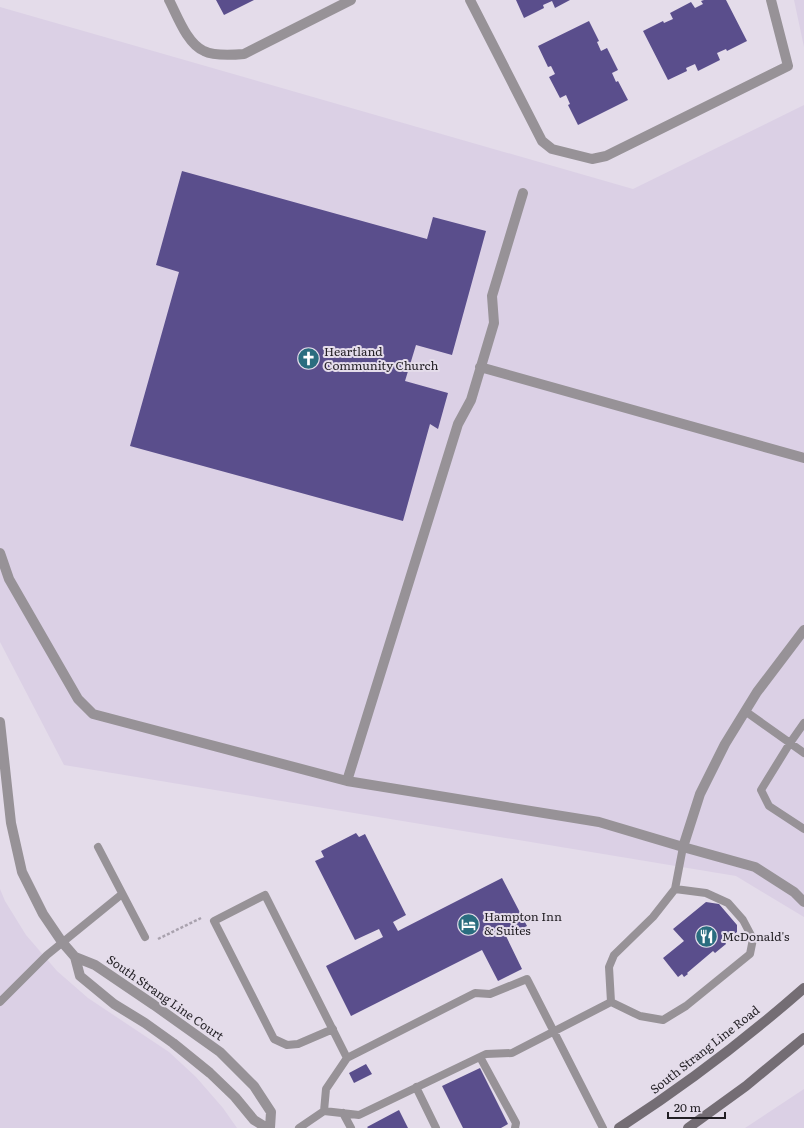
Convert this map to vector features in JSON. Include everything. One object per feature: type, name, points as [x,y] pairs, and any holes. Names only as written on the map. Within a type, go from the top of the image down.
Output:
[{"type":"main road","name":"South Strang Line Road","points":[[619,1128],[656,1104],[697,1074],[804,988]]},
{"type":"main road","points":[[688,1128],[746,1086],[804,1038]]},
{"type":"street","points":[[169,0],[190,41],[204,51],[226,55],[244,54],[352,0]]},
{"type":"street","points":[[470,0],[542,141],[552,149],[592,159],[606,156],[788,66],[770,0]]},
{"type":"street","points":[[346,781],[458,424],[471,400],[494,322],[492,296],[523,193]]},
{"type":"street","points":[[480,367],[804,458]]},
{"type":"street","points":[[0,553],[9,579],[78,700],[93,714],[346,781],[600,822],[683,847],[755,866],[794,892],[804,902]]},
{"type":"street","points":[[683,847],[700,794],[725,744],[757,692],[804,630]]},
{"type":"street","name":"South Strang Line Court","points":[[0,722],[11,823],[22,872],[43,914],[62,942],[75,957],[80,976],[114,1004],[145,1023],[173,1043],[205,1069],[235,1097],[254,1120],[269,1128],[271,1112],[254,1086],[220,1052],[95,965],[75,957]]},
{"type":"lane","points":[[746,711],[804,753]]},
{"type":"lane","points":[[804,723],[761,790],[770,806],[804,829]]},
{"type":"lane","points":[[98,847],[145,937]]},
{"type":"lane","points":[[611,1002],[609,968],[614,955],[654,917],[675,889],[683,847]]},
{"type":"lane","points":[[611,1002],[640,1016],[663,1020],[686,1006],[750,954],[753,938],[743,920],[728,903],[706,893],[675,889]]},
{"type":"lane","points":[[0,1002],[47,955],[122,894]]},
{"type":"lane","points":[[333,1028],[298,1044],[287,1045],[274,1039],[214,921],[265,895],[333,1028],[348,1058]]},
{"type":"lane","points":[[324,1111],[326,1089],[348,1058],[475,994],[490,994],[527,979],[603,1128]]},
{"type":"lane","points":[[299,1128],[324,1111],[359,1115],[486,1054],[512,1053],[611,1002]]},
{"type":"lane","points":[[480,1057],[516,1124],[515,1128]]},
{"type":"lane","points":[[416,1087],[436,1128]]},
{"type":"lane","points":[[343,1113],[351,1128]]},
{"type":"path","points":[[173,932],[193,922]]},
{"type":"shaded area","points":[[794,0],[804,0],[804,47]]},
{"type":"shaded area","points":[[0,7],[633,189],[804,105],[804,917],[736,876],[64,765],[0,642]]},
{"type":"shaded area","points":[[0,889],[5,901],[26,935],[57,971],[88,998],[169,1052],[196,1077],[223,1108],[237,1128],[0,1128]]},
{"type":"shaded area","points":[[804,1089],[804,1128],[745,1128]]},
{"type":"building","points":[[216,0],[254,0],[224,15]]},
{"type":"building","points":[[516,0],[570,0],[555,8],[552,1],[543,5],[544,8],[524,18]]},
{"type":"building","points":[[726,0],[747,41],[727,51],[726,49],[717,53],[720,60],[698,71],[695,64],[686,68],[687,71],[668,80],[643,31],[663,21],[664,23],[673,19],[670,13],[691,2],[695,8],[703,4],[701,1]]},
{"type":"building","points":[[589,21],[599,41],[597,42],[601,51],[607,48],[618,70],[612,73],[628,100],[578,125],[568,105],[570,104],[566,95],[560,98],[549,77],[555,74],[551,66],[548,67],[538,46]]},
{"type":"building","points":[[182,171],[427,239],[433,217],[486,231],[452,355],[416,345],[405,381],[448,393],[438,429],[430,424],[403,521],[130,446],[179,272],[156,265]]},
{"type":"building","name":"Hampton Inn & Suites","points":[[356,833],[359,837],[365,834],[406,915],[393,922],[398,931],[502,878],[527,926],[506,936],[522,969],[498,981],[482,950],[351,1016],[326,966],[383,937],[379,929],[355,940],[315,861],[324,857],[321,851]]},
{"type":"building","name":"McDonald's","points":[[706,902],[719,904],[737,925],[737,932],[725,942],[726,944],[715,953],[713,951],[687,973],[688,974],[684,977],[682,974],[678,977],[663,958],[684,941],[673,929]]},
{"type":"building","points":[[366,1064],[372,1074],[354,1083],[349,1073]]},
{"type":"building","points":[[480,1068],[508,1124],[501,1128],[463,1128],[442,1086]]},
{"type":"building","points":[[399,1110],[408,1128],[367,1127]]},
{"type":"place","name":"Heartland Community Church","points":[[308,359]]},
{"type":"place","name":"Hampton Inn & Suites","points":[[469,924]]},
{"type":"place","name":"McDonald's","points":[[706,937]]}]
